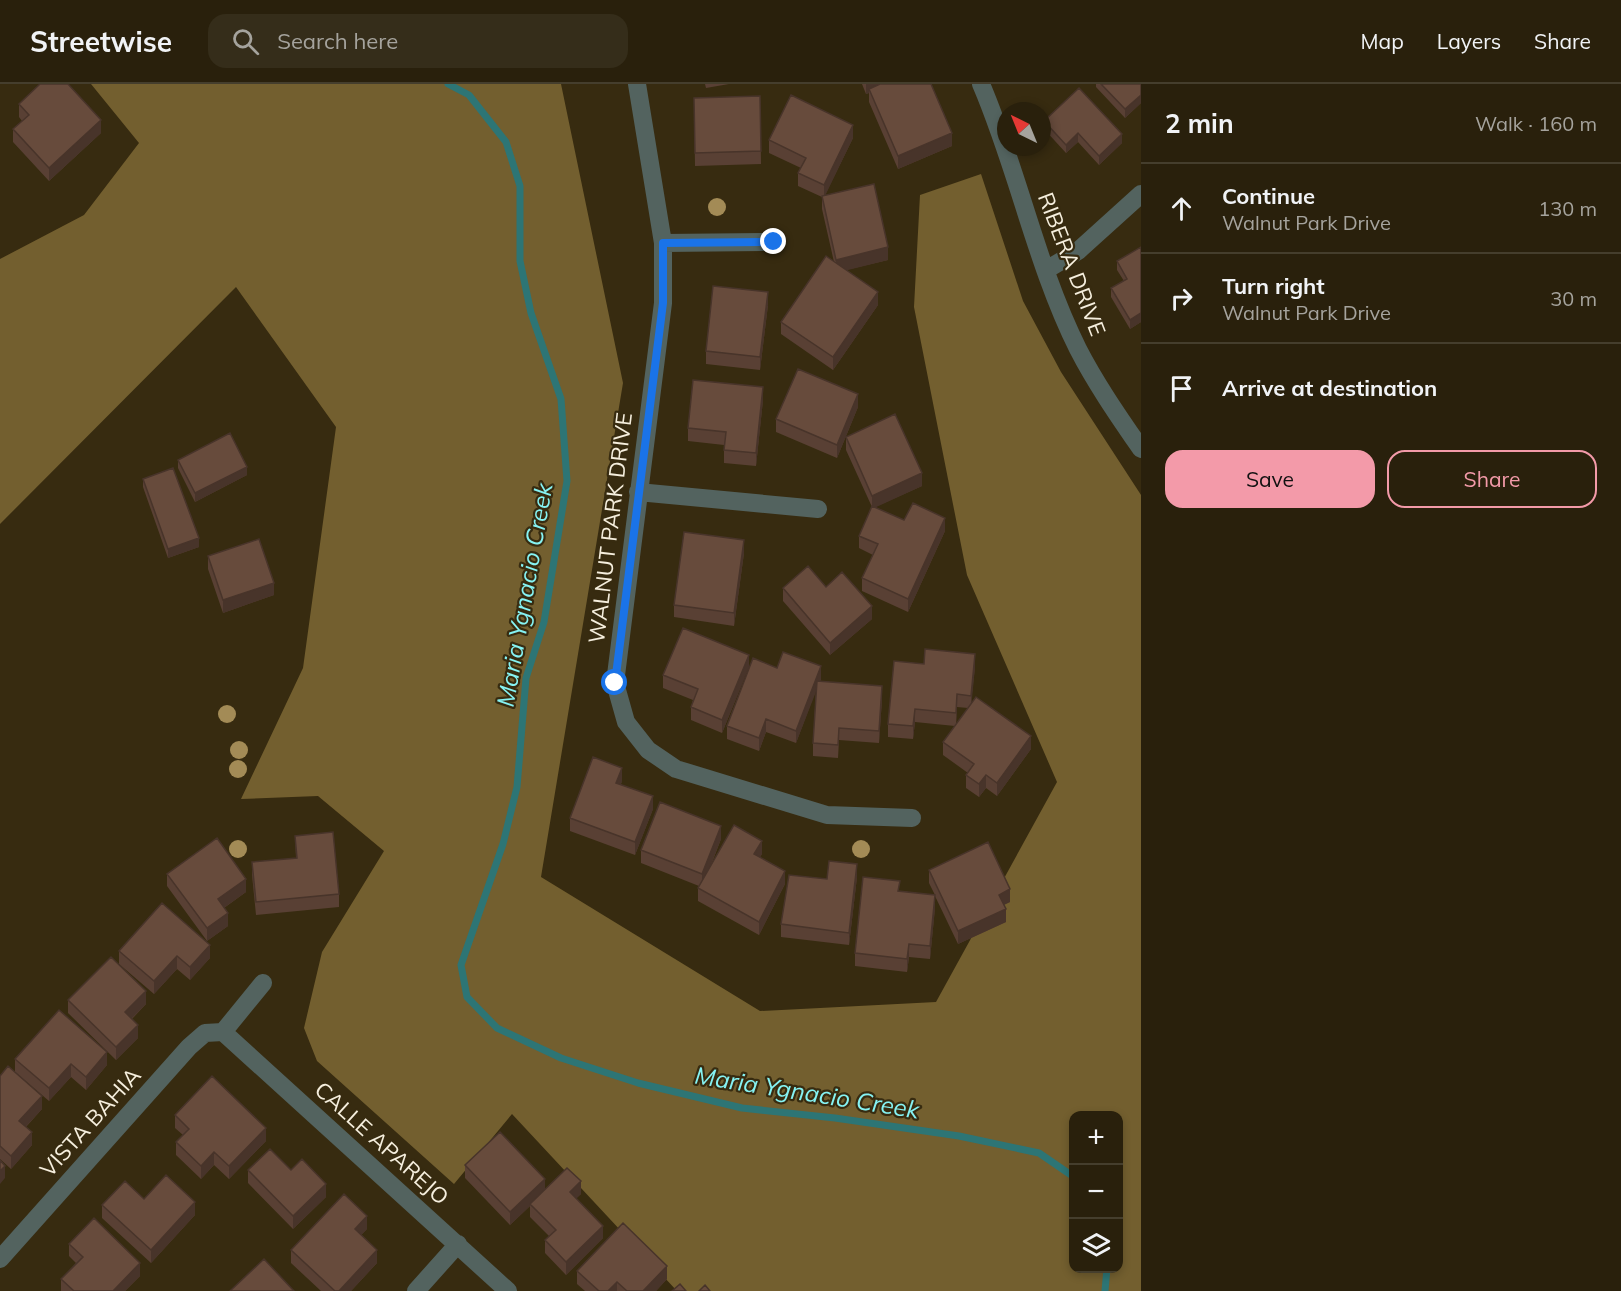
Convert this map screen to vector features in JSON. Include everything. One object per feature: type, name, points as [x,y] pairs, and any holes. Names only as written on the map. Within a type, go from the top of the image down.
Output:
[{"type":"street","name":"WALNUT PARK DRIVE","points":[[637,84],[663,243],[663,303],[615,683],[626,722],[648,750],[676,769],[827,815],[912,818]]},
{"type":"street","name":"RIBERA DRIVE","points":[[981,84],[1046,270],[1078,348],[1100,387],[1141,449]]},
{"type":"street","points":[[1046,270],[1078,251],[1141,194]]},
{"type":"street","points":[[663,243],[774,242]]},
{"type":"street","points":[[638,492],[818,509]]},
{"type":"street","points":[[223,1032],[263,983]]},
{"type":"street","name":"CALLE APAREJO","points":[[223,1032],[508,1291]]},
{"type":"street","name":"VISTA BAHIA","points":[[0,1259],[189,1047],[205,1033],[223,1032]]},
{"type":"street","points":[[416,1291],[458,1244]]},
{"type":"shaded area","points":[[91,84],[561,84],[623,383],[541,877],[760,1011],[936,1002],[1057,782],[967,575],[914,307],[920,195],[981,174],[1023,301],[1061,372],[1141,495],[1141,1291],[677,1291],[512,1114],[454,1184],[317,1061],[304,1028],[322,952],[384,851],[318,796],[241,799],[303,668],[336,427],[236,287],[0,524],[0,259],[84,215],[139,143]]},
{"type":"building","points":[[40,84],[68,84],[101,120],[49,168],[13,129],[29,115],[19,104]]},
{"type":"building","points":[[880,84],[931,84],[952,133],[898,156],[869,89]]},
{"type":"building","points":[[1101,84],[1141,84],[1141,95],[1125,109]]},
{"type":"building","points":[[1079,88],[1122,134],[1099,156],[1078,133],[1066,145],[1051,129],[1051,114]]},
{"type":"building","points":[[791,95],[853,125],[824,185],[798,173],[806,158],[769,140]]},
{"type":"building","points":[[760,96],[761,151],[695,153],[694,98]]},
{"type":"building","points":[[874,184],[888,247],[836,260],[822,196]]},
{"type":"building","points":[[1141,247],[1141,313],[1130,320],[1111,288],[1127,279],[1117,261]]},
{"type":"building","points":[[826,256],[878,292],[833,357],[781,322]]},
{"type":"building","points":[[713,286],[768,292],[760,357],[706,351]]},
{"type":"building","points":[[798,369],[858,394],[837,445],[776,419]]},
{"type":"building","points":[[693,380],[763,387],[756,453],[724,450],[726,432],[688,428]]},
{"type":"building","points":[[895,414],[922,473],[872,496],[846,437]]},
{"type":"building","points":[[230,433],[247,467],[195,493],[178,460]]},
{"type":"building","points":[[173,468],[199,538],[168,549],[143,479]]},
{"type":"building","points":[[913,503],[945,518],[908,599],[862,578],[878,544],[859,536],[872,506],[904,520]]},
{"type":"building","points":[[684,532],[744,540],[734,613],[674,605]]},
{"type":"building","points":[[259,539],[274,583],[223,600],[208,556]]},
{"type":"building","points":[[808,566],[826,587],[842,572],[872,606],[830,643],[783,588]]},
{"type":"building","points":[[683,628],[749,655],[722,720],[691,707],[698,689],[663,675]]},
{"type":"building","points":[[925,649],[975,654],[971,696],[957,694],[956,713],[915,709],[913,726],[888,724],[894,661],[924,664]]},
{"type":"building","points":[[783,652],[821,666],[796,731],[766,719],[759,738],[727,726],[753,658],[777,668]]},
{"type":"building","points":[[817,681],[882,686],[879,731],[839,728],[838,745],[813,743]]},
{"type":"building","points":[[976,697],[1031,736],[997,783],[986,775],[979,784],[966,775],[974,764],[943,742]]},
{"type":"building","points":[[593,757],[622,768],[616,783],[653,796],[635,842],[570,818]]},
{"type":"building","points":[[660,802],[721,826],[702,874],[641,850]]},
{"type":"building","points":[[734,825],[762,841],[754,854],[785,871],[759,922],[698,888]]},
{"type":"building","points":[[333,832],[339,894],[256,902],[252,862],[297,858],[295,836]]},
{"type":"building","points":[[217,838],[246,879],[218,899],[228,913],[207,928],[167,874]]},
{"type":"building","points":[[988,842],[1010,889],[999,895],[1006,909],[958,931],[929,870]]},
{"type":"building","points":[[829,861],[857,864],[849,933],[781,924],[789,875],[827,879]]},
{"type":"building","points":[[863,877],[900,881],[898,891],[935,895],[930,946],[909,944],[907,959],[855,953]]},
{"type":"building","points":[[162,903],[210,945],[190,967],[177,956],[154,981],[119,951]]},
{"type":"building","points":[[111,957],[146,991],[125,1012],[138,1025],[116,1047],[68,1000]]},
{"type":"building","points":[[59,1010],[107,1052],[86,1077],[71,1064],[49,1088],[15,1059]]},
{"type":"building","points":[[8,1066],[42,1096],[19,1121],[32,1132],[11,1156],[0,1146],[0,1076]]},
{"type":"building","points":[[212,1076],[266,1128],[229,1166],[214,1152],[201,1166],[176,1142],[189,1129],[175,1115]]},
{"type":"building","points":[[500,1132],[545,1179],[510,1212],[465,1165]]},
{"type":"building","points":[[270,1149],[291,1170],[302,1159],[326,1184],[293,1216],[248,1170]]},
{"type":"building","points":[[0,1160],[5,1166],[0,1171]]},
{"type":"building","points":[[567,1168],[581,1181],[570,1192],[603,1226],[566,1262],[545,1240],[556,1230],[530,1204]]},
{"type":"building","points":[[166,1175],[195,1202],[151,1250],[102,1205],[125,1181],[144,1199]]},
{"type":"building","points":[[344,1194],[367,1216],[355,1229],[377,1250],[339,1291],[335,1291],[291,1250]]},
{"type":"building","points":[[94,1218],[140,1263],[113,1291],[74,1291],[61,1279],[83,1257],[69,1244]]},
{"type":"building","points":[[623,1223],[667,1266],[643,1291],[627,1291],[617,1282],[608,1291],[599,1291],[577,1271]]},
{"type":"building","points":[[264,1259],[294,1291],[230,1291]]},
{"type":"building","points":[[680,1284],[686,1291],[672,1291]]},
{"type":"building","points":[[705,1285],[710,1291],[699,1291]]},
{"type":"waterway","name":"Maria Ygnacio Creek","points":[[448,84],[469,95],[506,142],[520,186],[520,261],[531,313],[561,399],[567,481],[544,622],[526,678],[517,787],[503,844],[461,965],[467,997],[497,1028],[561,1058],[638,1083],[742,1108],[835,1118],[959,1136],[1039,1153],[1069,1174]]},
{"type":"waterway","name":"Maria Ygnacio Creek","points":[[1105,1291],[1107,1273]]},
{"type":"route","points":[[615,683],[663,303],[663,243],[774,242]]}]
